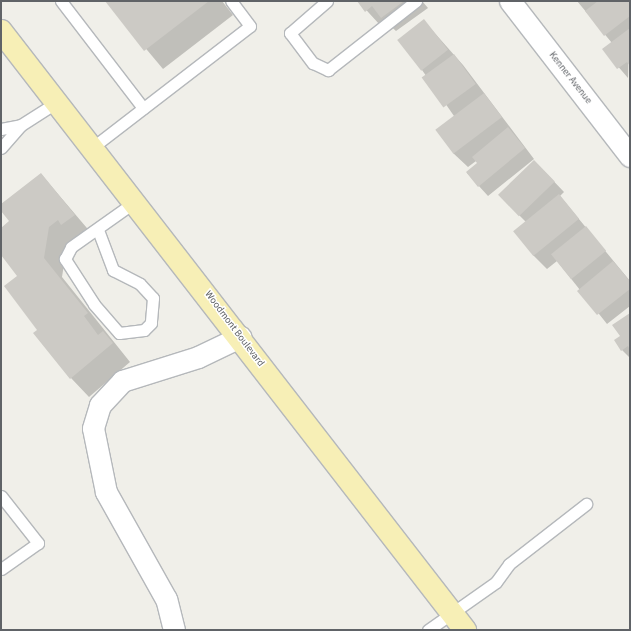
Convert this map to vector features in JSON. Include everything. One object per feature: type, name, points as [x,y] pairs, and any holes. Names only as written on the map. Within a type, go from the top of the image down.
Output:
[{"type":"main road","name":"Woodmont Boulevard","points":[[1,31],[136,201],[459,622]]},
{"type":"street","name":"Kenner Avenue","points":[[510,1],[630,156]]},
{"type":"street","points":[[174,630],[166,599],[106,492],[93,428],[100,405],[122,381],[198,357],[240,337]]},
{"type":"lane","points":[[61,1],[143,108]]},
{"type":"lane","points":[[93,147],[250,26],[231,1]]},
{"type":"lane","points":[[328,1],[290,33],[313,63],[328,70],[416,1]]},
{"type":"lane","points":[[1,148],[22,125],[57,102]]},
{"type":"lane","points":[[1,129],[22,125]]},
{"type":"lane","points":[[98,230],[113,270],[140,284],[153,298],[151,323],[144,330],[120,333],[94,304],[65,259],[71,247],[98,230],[136,201]]},
{"type":"lane","points":[[1,496],[38,543],[1,569]]},
{"type":"lane","points":[[428,630],[459,622],[586,504]]},
{"type":"building","points":[[105,1],[209,1],[144,51]]},
{"type":"building","points":[[357,1],[404,1],[381,18],[372,6],[365,12]]},
{"type":"building","points":[[598,1],[630,1],[630,16],[604,36],[585,11]]},
{"type":"building","points":[[424,19],[448,50],[421,71],[397,40]]},
{"type":"building","points":[[630,28],[630,66],[627,62],[617,69],[602,49]]},
{"type":"building","points":[[454,54],[476,84],[443,107],[422,78]]},
{"type":"building","points":[[484,93],[502,117],[453,154],[435,130]]},
{"type":"building","points":[[508,127],[525,148],[478,187],[466,172],[477,163],[472,157]]},
{"type":"building","points":[[534,160],[555,182],[519,216],[498,195]]},
{"type":"building","points":[[41,173],[75,215],[61,225],[58,220],[49,227],[44,258],[88,313],[84,316],[98,335],[103,331],[113,343],[70,379],[33,333],[37,330],[4,286],[17,276],[1,255],[1,228],[9,221],[1,211],[1,204]]},
{"type":"building","points":[[559,194],[579,219],[533,256],[513,231]]},
{"type":"building","points":[[586,226],[606,251],[571,279],[551,254]]},
{"type":"building","points":[[613,261],[630,281],[630,289],[597,315],[577,291]]},
{"type":"building","points":[[630,313],[630,350],[628,346],[621,351],[614,340],[620,336],[612,325]]}]
